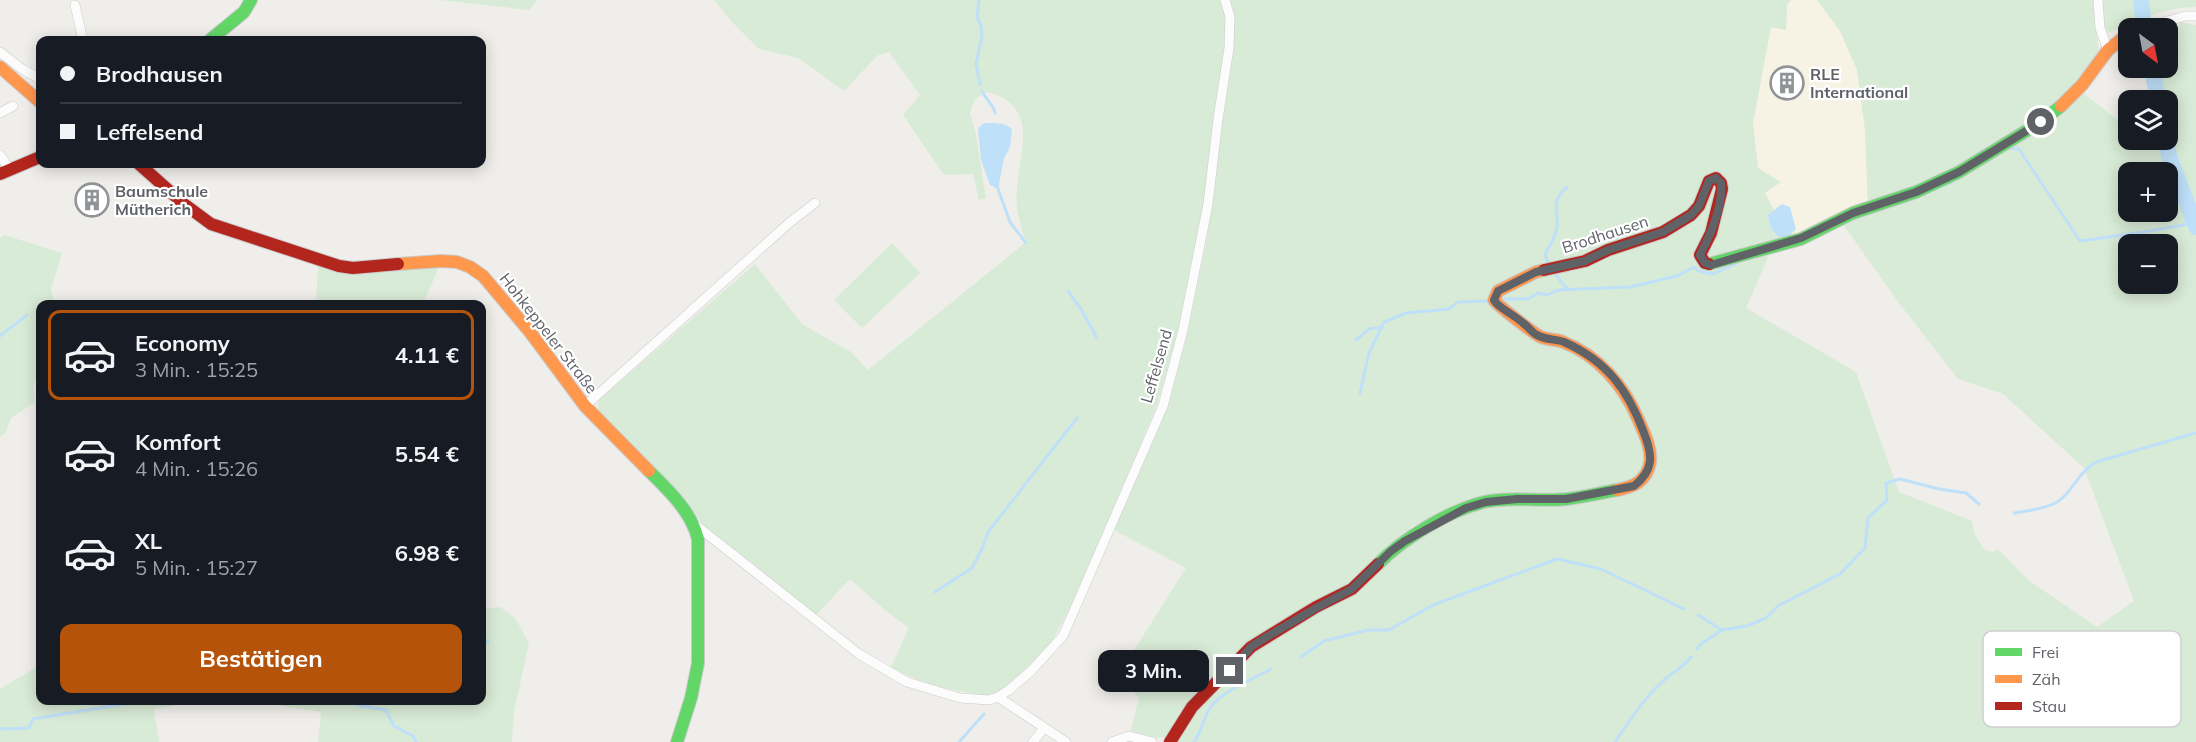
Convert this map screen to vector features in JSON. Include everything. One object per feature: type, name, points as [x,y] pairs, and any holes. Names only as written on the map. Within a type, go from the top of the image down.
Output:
[{"type":"street","points":[[215,36],[244,12],[251,0]]},
{"type":"street","name":"Leffelsend","points":[[998,697],[1031,671],[1063,636],[1163,406],[1183,330],[1208,204],[1229,48],[1230,17],[1225,0]]},
{"type":"street","points":[[2098,0],[2100,28],[2108,50]]},
{"type":"street","points":[[75,5],[82,36]]},
{"type":"street","points":[[2174,18],[2185,15],[2196,16]]},
{"type":"street","name":"Brodhausen","points":[[1170,742],[1192,707],[1251,647],[1352,589],[1391,551],[1405,541],[1451,515],[1475,505],[1517,499],[1566,499],[1634,486],[1649,471],[1648,443],[1638,417],[1606,367],[1563,342],[1537,335],[1497,304],[1494,300],[1498,291],[1536,272],[1585,261],[1608,250],[1663,232],[1691,215],[1699,206],[1709,181],[1716,178],[1721,183],[1722,189],[1711,232],[1700,255],[1705,263],[1711,265],[1801,238],[1853,213],[1916,192],[1959,172],[2041,122],[2082,85],[2108,50],[2118,42]]},
{"type":"street","points":[[0,52],[36,77]]},
{"type":"street","points":[[0,67],[36,98]]},
{"type":"street","points":[[0,113],[13,106]]},
{"type":"street","points":[[0,156],[5,172],[36,159]]},
{"type":"street","name":"Hohkeppeler Straße","points":[[144,168],[184,204],[211,224],[313,259],[353,268],[441,261],[457,262],[483,276],[530,332],[585,406],[671,493],[693,523],[698,538],[698,663],[692,698],[676,742]]},
{"type":"street","points":[[585,406],[789,223],[815,203]]},
{"type":"street","points":[[693,523],[874,664],[907,682],[932,691],[960,698],[988,700],[998,697],[1066,742]]},
{"type":"street","points":[[1033,742],[1044,728]]},
{"type":"street","points":[[1112,742],[1129,736],[1152,742]]},
{"type":"shaded area","points":[[1791,0],[1817,0],[1840,31],[1857,70],[1865,130],[1868,209],[1781,241],[1782,237],[1796,229],[1790,207],[1776,207],[1774,210],[1765,192],[1781,182],[1758,168],[1753,123],[1771,27],[1786,30],[1787,5]]},
{"type":"green space","points":[[440,0],[537,0],[529,10]]},
{"type":"green space","points":[[714,0],[1791,0],[1787,5],[1786,30],[1771,27],[1753,123],[1758,168],[1781,182],[1765,193],[1774,210],[1768,216],[1773,234],[1782,237],[1781,241],[1772,248],[1746,308],[1856,372],[1899,492],[1972,521],[1974,533],[1984,550],[1993,552],[1998,549],[2028,580],[2097,627],[2134,601],[2084,468],[2003,394],[1958,379],[1899,303],[1840,220],[1868,208],[1865,130],[1857,70],[1840,31],[1817,0],[2093,0],[2099,54],[2075,87],[2118,120],[2118,150],[2178,150],[2178,90],[2164,90],[2162,78],[2178,78],[2178,26],[2180,22],[2196,25],[2196,742],[1177,742],[1184,726],[1245,645],[1181,711],[1173,732],[1165,737],[1157,738],[1131,731],[1139,697],[1117,677],[1186,568],[1114,530],[1168,407],[1188,330],[1208,234],[1200,229],[1179,329],[1157,405],[1076,596],[1049,647],[998,693],[986,696],[935,686],[890,669],[909,628],[850,579],[816,615],[702,524],[687,503],[598,413],[599,400],[755,264],[802,324],[851,352],[868,370],[1025,243],[1017,207],[1023,139],[1022,124],[1017,111],[1006,100],[987,92],[975,99],[970,112],[986,198],[979,200],[973,174],[944,175],[903,115],[920,95],[889,52],[878,55],[844,91],[798,58],[759,49]],"holes":[[[1417,522],[1395,555],[1366,585],[1359,579]]]},
{"type":"green space","points":[[2101,0],[2196,0],[2196,7],[2174,9],[2143,18],[2118,18],[2118,28],[2109,33],[2103,27]]},
{"type":"green space","points":[[4,235],[62,253],[51,290],[54,300],[36,300],[36,377],[33,387],[35,402],[11,418],[6,432],[0,437],[0,238]]},
{"type":"green space","points":[[892,243],[920,273],[862,328],[834,300]]},
{"type":"green space","points":[[318,265],[440,265],[425,300],[316,300]]},
{"type":"green space","points":[[500,607],[515,618],[529,643],[514,712],[512,742],[318,742],[321,712],[282,705],[486,705],[486,609]]},
{"type":"green space","points":[[36,667],[36,705],[175,705],[154,709],[159,742],[0,742],[0,689]]},
{"type":"water","points":[[984,123],[1003,124],[1012,129],[1010,147],[1004,158],[998,189],[990,185],[981,160],[978,128]]},
{"type":"water","points":[[1782,204],[1790,207],[1796,229],[1785,237],[1774,232],[1768,215]]},
{"type":"waterway","points":[[979,0],[977,17],[981,25],[982,36],[976,64],[980,84]]},
{"type":"waterway","points":[[2141,0],[2143,18]]},
{"type":"waterway","points":[[2154,78],[2156,90]]},
{"type":"waterway","points":[[982,91],[995,113]]},
{"type":"waterway","points":[[2008,148],[2019,149],[2080,241],[2195,223]]},
{"type":"waterway","points":[[2168,150],[2196,227]]},
{"type":"waterway","points":[[1935,189],[1954,181]]},
{"type":"waterway","points":[[997,186],[1010,222],[1026,243]]},
{"type":"waterway","points":[[1549,264],[1545,255],[1556,231],[1557,201],[1567,187]]},
{"type":"waterway","points":[[1505,299],[1528,299],[1538,293],[1547,295],[1558,290],[1630,287],[1677,276],[1694,267],[1698,271],[1713,274],[1735,264]]},
{"type":"waterway","points":[[1554,273],[1568,290]]},
{"type":"waterway","points":[[1068,291],[1097,338]]},
{"type":"waterway","points":[[1360,393],[1369,353],[1384,322],[1406,313],[1449,309],[1458,302],[1486,301]]},
{"type":"waterway","points":[[0,336],[27,315]]},
{"type":"waterway","points":[[1356,340],[1369,329],[1382,327]]},
{"type":"waterway","points":[[935,592],[972,568],[988,532],[1077,418]]},
{"type":"waterway","points":[[2014,513],[2056,503],[2096,462],[2196,433]]},
{"type":"waterway","points":[[1698,615],[1722,630],[1747,626],[1766,618],[1778,606],[1840,574],[1865,548],[1868,518],[1887,500],[1886,483],[1900,479],[1966,493],[1979,504]]},
{"type":"waterway","points":[[1301,657],[1324,641],[1368,630],[1389,630],[1433,605],[1557,559],[1601,569],[1684,609]]},
{"type":"waterway","points":[[1697,649],[1722,630]]},
{"type":"waterway","points":[[1615,742],[1649,696],[1691,657]]},
{"type":"waterway","points":[[1194,742],[1210,708],[1222,696],[1271,669]]},
{"type":"waterway","points":[[0,729],[29,728],[33,719],[118,705]]},
{"type":"waterway","points":[[357,705],[386,710],[394,726],[413,736],[416,741]]},
{"type":"waterway","points":[[959,742],[984,714]]},
{"type":"traffic: fast","points":[[215,36],[244,12],[251,0]]},
{"type":"traffic: fast","points":[[1709,264],[1801,239],[1853,213],[1916,192],[1959,172],[2041,122],[2061,106]]},
{"type":"traffic: fast","points":[[649,471],[685,510],[698,539],[698,663],[691,698],[677,742]]},
{"type":"traffic: fast","points":[[1378,564],[1413,535],[1470,506],[1505,499],[1567,499],[1617,490]]},
{"type":"traffic: slow","points":[[2061,106],[2082,85],[2108,50],[2118,42]]},
{"type":"traffic: slow","points":[[0,67],[36,98]]},
{"type":"traffic: slow","points":[[398,264],[457,262],[483,276],[530,332],[585,406],[649,471]]},
{"type":"traffic: slow","points":[[1544,270],[1498,291],[1494,300],[1541,337],[1563,342],[1588,355],[1608,373],[1625,395],[1647,441],[1650,463],[1642,479],[1617,490]]},
{"type":"traffic: jam","points":[[0,174],[36,159]]},
{"type":"traffic: jam","points":[[144,168],[184,204],[211,224],[339,266],[353,268],[398,264]]},
{"type":"traffic: jam","points":[[1544,270],[1585,261],[1608,250],[1663,232],[1691,215],[1699,206],[1709,181],[1716,178],[1721,183],[1722,189],[1711,233],[1700,255],[1705,263],[1709,264]]},
{"type":"traffic: jam","points":[[1170,742],[1192,707],[1251,647],[1316,607],[1352,589],[1378,564]]},
{"type":"place","name":"RLE International","points":[[1787,83]]},
{"type":"place","name":"Baumschule Mütherich","points":[[92,200]]},
{"type":"route","points":[[1230,671],[1251,647],[1316,608],[1343,595],[1362,581],[1391,551],[1451,515],[1486,502],[1517,499],[1566,499],[1613,491],[1634,486],[1649,471],[1648,443],[1638,417],[1606,367],[1563,342],[1537,335],[1497,304],[1494,300],[1498,291],[1536,272],[1585,261],[1608,250],[1663,232],[1691,215],[1699,206],[1709,181],[1716,178],[1721,183],[1720,201],[1711,232],[1700,255],[1705,263],[1711,265],[1801,238],[1853,213],[1916,192],[1959,172],[2041,122]]}]
